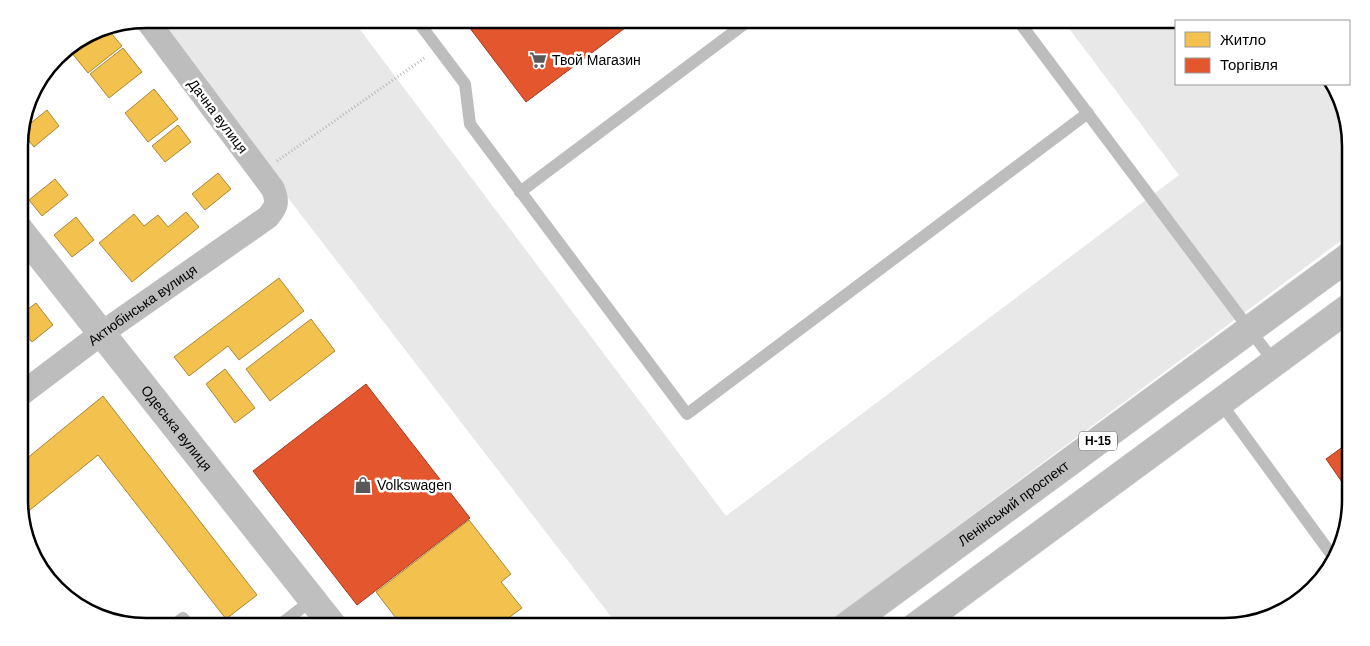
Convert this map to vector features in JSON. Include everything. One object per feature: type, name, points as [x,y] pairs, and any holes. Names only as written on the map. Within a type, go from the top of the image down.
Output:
[{"type":"main road","name":"Ленінський проспект","points":[[857,618],[1342,261]]},
{"type":"main road","points":[[927,618],[1342,313]]},
{"type":"street","name":"Дачна вулиця","points":[[153,28],[273,189],[276,198],[276,208],[268,217]]},
{"type":"street","name":"Актюбінська вулиця","points":[[28,389],[102,333],[268,217]]},
{"type":"street","name":"Одеська вулиця","points":[[28,240],[327,618]]},
{"type":"lane","points":[[423,28],[465,84],[470,124],[687,414],[1088,113]]},
{"type":"lane","points":[[520,192],[739,28]]},
{"type":"lane","points":[[1024,28],[1274,362]]},
{"type":"lane","points":[[1220,402],[1330,553]]},
{"type":"lane","points":[[289,618],[312,600]]},
{"type":"path","points":[[260,173],[438,48]]},
{"type":"shaded area","points":[[157,28],[359,28],[726,516],[1179,175],[1069,28],[1175,28],[1175,85],[1326,85],[1334,100],[1341,130],[1342,240],[834,618],[612,618]]},
{"type":"building: Житло","points":[[111,33],[122,46],[88,73],[72,53],[87,43]]},
{"type":"building: Житло","points":[[123,48],[142,72],[109,98],[90,74]]},
{"type":"building: Житло","points":[[154,89],[178,119],[148,142],[125,113]]},
{"type":"building: Житло","points":[[47,110],[59,126],[34,147],[28,140],[30,123]]},
{"type":"building: Житло","points":[[178,125],[191,142],[165,162],[152,146]]},
{"type":"building: Житло","points":[[218,173],[231,189],[205,210],[192,194]]},
{"type":"building: Житло","points":[[55,179],[68,195],[42,216],[29,200]]},
{"type":"building: Житло","points":[[186,212],[199,227],[132,282],[99,243],[134,214],[144,226],[158,215],[168,227]]},
{"type":"building: Житло","points":[[76,217],[94,240],[72,257],[54,235]]},
{"type":"building: Житло","points":[[279,278],[304,311],[239,360],[228,346],[189,376],[174,357]]},
{"type":"building: Житло","points":[[36,303],[53,325],[32,342],[28,337],[28,309]]},
{"type":"building: Житло","points":[[311,319],[335,351],[270,401],[246,369]]},
{"type":"building: Житло","points":[[225,369],[255,408],[235,423],[206,384]]},
{"type":"building: Житло","points":[[103,396],[257,595],[225,618],[98,455],[29,511],[28,457]]},
{"type":"building: Житло","points":[[469,520],[511,574],[501,582],[522,608],[508,618],[396,618],[376,592]]},
{"type":"building: Торгівля","name":"Твой Магазин","points":[[470,28],[625,28],[526,102]]},
{"type":"building: Торгівля","points":[[366,384],[470,518],[357,605],[253,471]]},
{"type":"building: Торгівля","points":[[1342,447],[1342,482],[1326,459]]},
{"type":"place","name":"Твой Магазин","points":[[538,60]]},
{"type":"place","name":"Volkswagen","points":[[363,485]]}]
